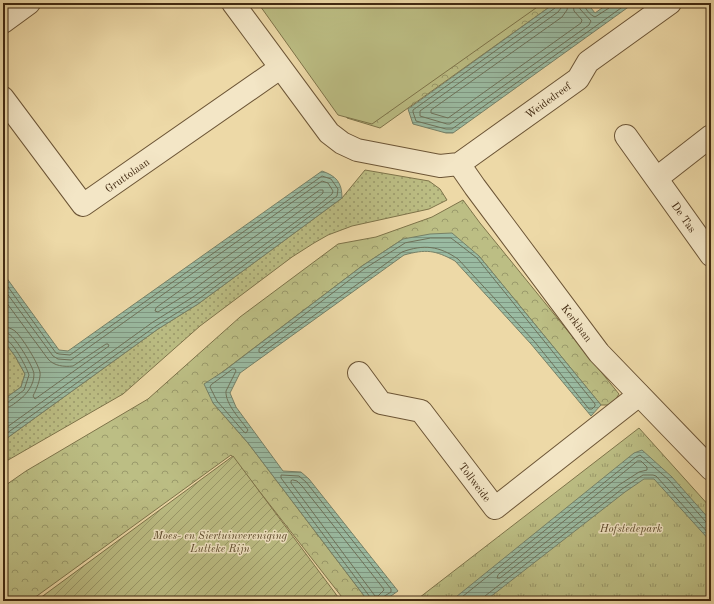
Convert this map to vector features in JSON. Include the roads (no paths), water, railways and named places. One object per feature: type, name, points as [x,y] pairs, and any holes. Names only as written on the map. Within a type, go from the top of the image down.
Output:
[{"type":"street","points":[[3,22],[29,3]]},
{"type":"street","points":[[234,3],[280,68],[329,133],[342,143],[357,150],[440,166],[460,164]]},
{"type":"street","name":"Weidedreef","points":[[460,164],[578,79],[588,62],[670,3]]},
{"type":"street","name":"Gruttolaan","points":[[3,98],[83,205],[280,68]]},
{"type":"street","name":"De Tas","points":[[626,136],[711,255]]},
{"type":"street","points":[[656,178],[711,136]]},
{"type":"street","name":"Kerklaan","points":[[460,164],[475,187],[599,353],[711,470]]},
{"type":"street","name":"Tollweide","points":[[359,373],[381,403],[421,411],[494,508],[639,395]]},
{"type":"water","points":[[555,3],[587,3],[595,13],[609,3],[634,3],[453,133],[446,133],[413,124],[408,109]]},
{"type":"water","points":[[322,171],[331,175],[337,180],[341,188],[342,198],[198,304],[158,329],[3,441],[3,400],[21,387],[25,374],[15,356],[3,340],[3,273],[59,350],[68,351]]},
{"type":"water","points":[[452,233],[479,256],[601,405],[591,416],[531,344],[455,261],[436,253],[425,251],[404,255],[240,373],[230,393],[236,407],[283,471],[301,472],[309,479],[398,591],[384,601],[368,601],[248,443],[213,403],[204,384],[224,371],[362,266],[403,239],[430,234]]},
{"type":"water","points":[[642,450],[672,477],[711,521],[711,542],[654,479],[644,479],[625,492],[485,601],[451,601],[634,453]]},
{"type":"park label","name":"Hofstedepark","points":[[631,528]]},
{"type":"park label","name":"Moes- en Siertuinvereniging Lutteke Rijn","points":[[220,541]]}]
